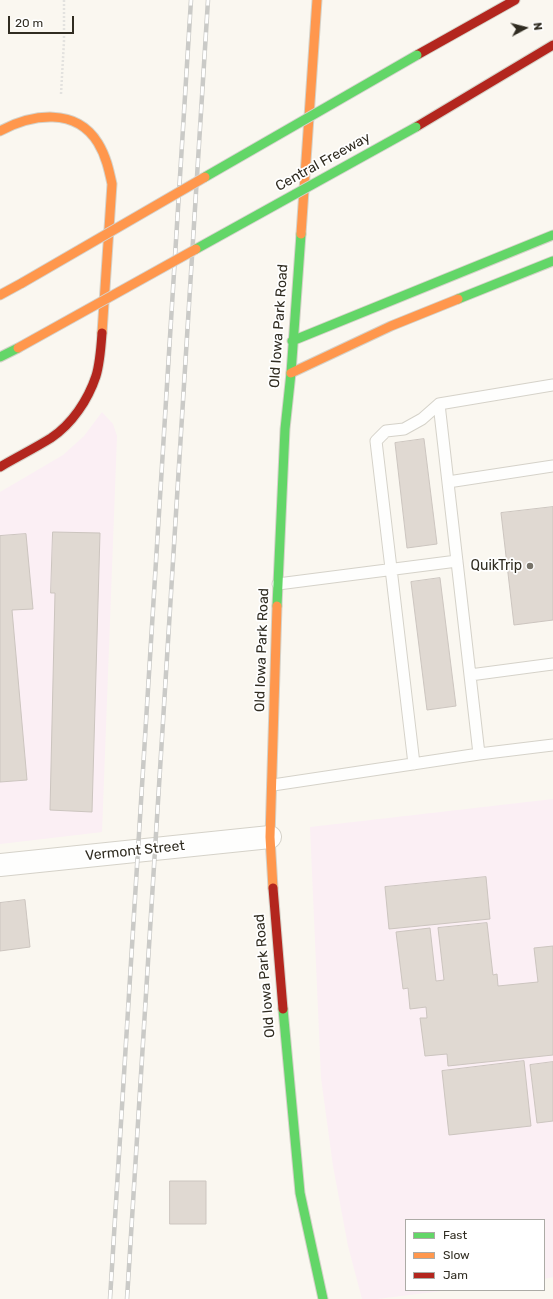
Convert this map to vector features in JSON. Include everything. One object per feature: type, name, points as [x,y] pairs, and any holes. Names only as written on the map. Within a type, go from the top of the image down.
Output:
[{"type":"main road","name":"Old Iowa Park Road","points":[[317,0],[292,341],[291,373],[285,429],[278,584],[270,837],[274,924],[300,1192],[323,1299]]},
{"type":"main road","points":[[0,295],[417,54],[515,0]]},
{"type":"main road","name":"Central Freeway","points":[[0,357],[416,127],[553,45]]},
{"type":"main road","points":[[0,131],[13,124],[36,117],[62,117],[84,127],[98,143],[107,163],[112,184],[101,350],[96,376],[85,400],[73,418],[52,438],[0,467]]},
{"type":"main road","points":[[292,341],[552,238]]},
{"type":"main road","points":[[291,373],[391,326],[553,261]]},
{"type":"street","name":"Vermont Street","points":[[0,865],[270,837]]},
{"type":"lane","points":[[414,764],[376,441],[386,431],[404,429],[422,419],[439,404],[553,386]]},
{"type":"lane","points":[[439,404],[479,754]]},
{"type":"lane","points":[[448,482],[553,466]]},
{"type":"lane","points":[[278,584],[457,561]]},
{"type":"lane","points":[[470,675],[553,664]]},
{"type":"lane","points":[[272,785],[479,754],[553,745]]},
{"type":"path","points":[[62,117],[60,88],[64,41],[64,0]]},
{"type":"shaded area","points":[[102,412],[113,424],[117,436],[102,832],[0,844],[0,492],[63,455],[84,436]]},
{"type":"shaded area","points":[[553,799],[553,1277],[545,1279],[545,1219],[405,1219],[405,1291],[442,1291],[377,1299],[362,1299],[348,1246],[333,1166],[321,1078],[310,827]]},
{"type":"building","name":"QuikTrip","points":[[424,439],[437,544],[407,548],[395,443]]},
{"type":"building","name":"QuikTrip","points":[[553,507],[553,620],[514,625],[501,513]]},
{"type":"building","points":[[53,532],[100,533],[92,812],[50,810],[55,593],[51,593]]},
{"type":"building","points":[[26,534],[33,609],[12,610],[27,780],[0,782],[0,536]]},
{"type":"building","name":"QuikTrip","points":[[440,578],[456,706],[427,710],[411,582]]},
{"type":"building","points":[[486,877],[490,919],[389,929],[385,887]]},
{"type":"building","points":[[25,900],[30,947],[0,951],[0,903]]},
{"type":"building","points":[[487,923],[493,975],[497,974],[498,986],[538,982],[534,948],[553,946],[553,1055],[448,1066],[447,1054],[425,1056],[420,1018],[427,1018],[426,1007],[410,1009],[408,988],[403,989],[396,932],[430,928],[436,981],[444,980],[438,928]]},
{"type":"building","points":[[524,1061],[531,1126],[449,1135],[442,1071]]},
{"type":"building","points":[[553,1062],[553,1121],[537,1123],[530,1065]]},
{"type":"building","points":[[170,1181],[206,1181],[206,1224],[170,1224]]},
{"type":"railway","points":[[110,1299],[191,0]]},
{"type":"railway","points":[[127,1299],[208,0]]},
{"type":"traffic: fast","points":[[205,177],[417,55]]},
{"type":"traffic: fast","points":[[196,249],[416,127]]},
{"type":"traffic: fast","points":[[277,606],[285,429],[291,373],[301,234]]},
{"type":"traffic: fast","points":[[292,341],[553,235]]},
{"type":"traffic: fast","points":[[458,299],[553,261]]},
{"type":"traffic: fast","points":[[0,357],[18,348]]},
{"type":"traffic: fast","points":[[283,1009],[300,1193],[323,1299]]},
{"type":"traffic: slow","points":[[301,234],[317,0]]},
{"type":"traffic: slow","points":[[0,131],[12,125],[39,118],[53,117],[66,119],[89,131],[101,148],[107,163],[112,184],[102,333]]},
{"type":"traffic: slow","points":[[22,283],[205,177]]},
{"type":"traffic: slow","points":[[18,348],[196,249]]},
{"type":"traffic: slow","points":[[0,295],[22,283]]},
{"type":"traffic: slow","points":[[291,373],[391,326],[458,299]]},
{"type":"traffic: slow","points":[[273,888],[270,837],[277,606]]},
{"type":"traffic: jam","points":[[417,55],[515,0]]},
{"type":"traffic: jam","points":[[416,127],[553,45]]},
{"type":"traffic: jam","points":[[0,467],[51,438],[72,419],[89,394],[93,385],[99,360],[102,333]]},
{"type":"traffic: jam","points":[[273,888],[283,1009]]},
{"type":"place","name":"QuikTrip","points":[[530,566]]}]
